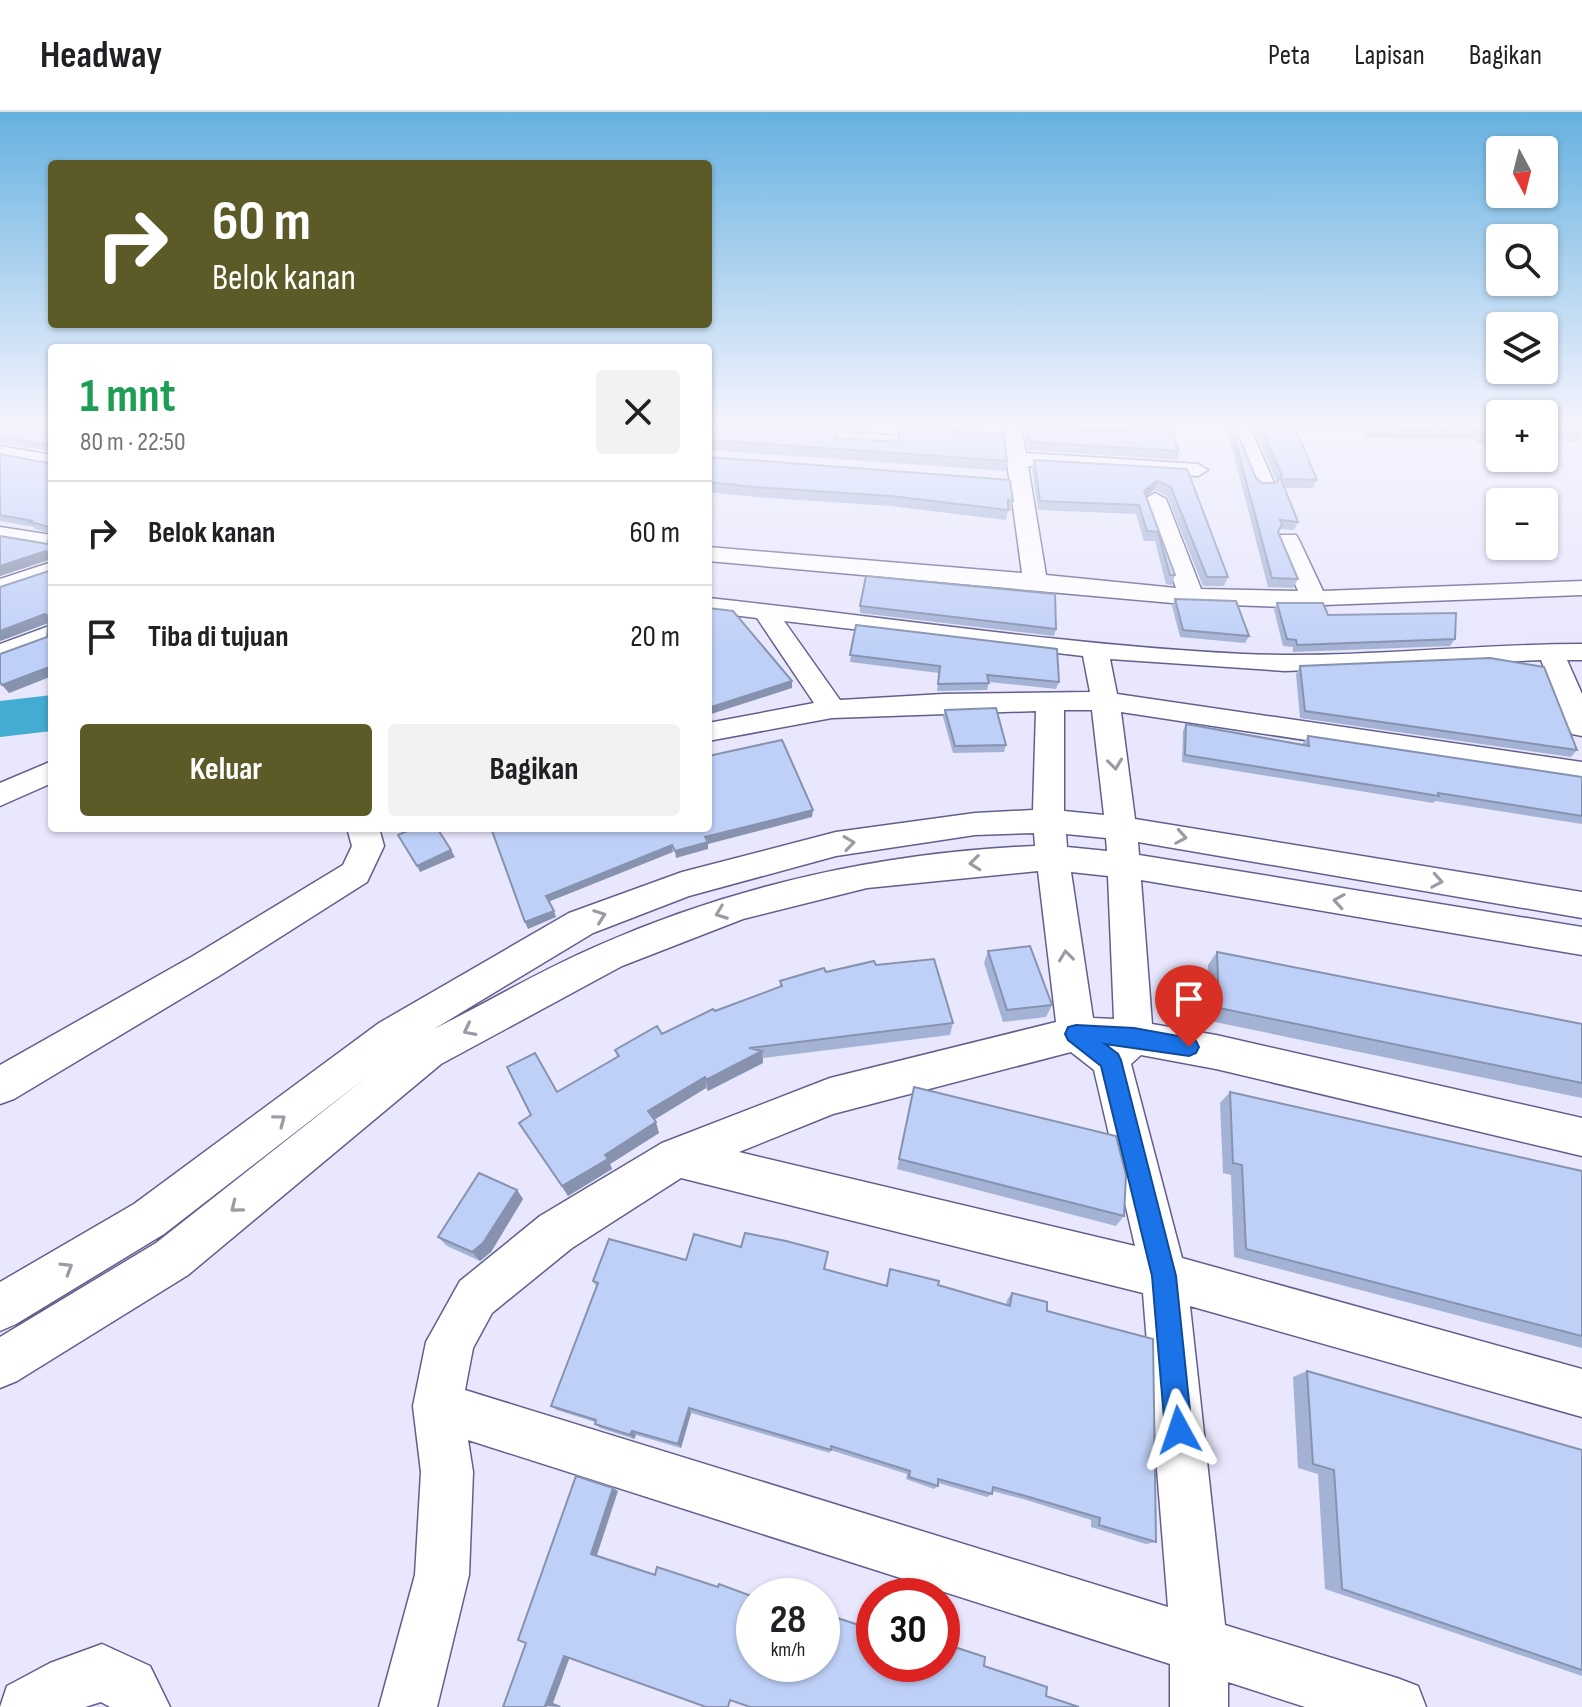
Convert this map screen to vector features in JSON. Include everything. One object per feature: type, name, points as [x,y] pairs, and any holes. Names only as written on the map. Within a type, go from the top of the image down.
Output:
[{"type":"street","points":[[1020,499],[1035,581]]},
{"type":"street","points":[[1155,499],[1191,596]]},
{"type":"street","points":[[0,534],[48,541]]},
{"type":"street","points":[[1288,540],[1315,601]]},
{"type":"street","points":[[712,554],[1191,596],[1315,601],[1582,588]]},
{"type":"street","points":[[0,587],[48,570]]},
{"type":"street","points":[[712,605],[1095,649],[1293,663],[1582,652]]},
{"type":"street","points":[[765,611],[832,709]]},
{"type":"street","points":[[0,653],[48,635]]},
{"type":"street","points":[[1095,649],[1107,701],[1123,828],[1123,865],[1107,1044]]},
{"type":"street","points":[[1551,652],[1582,727]]},
{"type":"street","points":[[1050,700],[1048,821],[1053,858],[1107,1044],[1164,1276],[1199,1646],[1199,1707]]},
{"type":"street","points":[[712,731],[832,709],[1050,700],[1107,701],[1582,772]]},
{"type":"street","points":[[0,795],[48,773]]},
{"type":"street","points":[[0,1308],[149,1219],[392,1035],[581,923],[682,885],[836,844],[975,824],[1048,821],[1123,828],[1582,905]]},
{"type":"street","points":[[0,1086],[206,966],[355,873],[368,846],[364,832]]},
{"type":"street","points":[[0,1364],[172,1259],[427,1052],[609,956],[737,907],[867,875],[1001,860],[1053,858],[1123,865],[1582,941]]},
{"type":"street","points":[[408,1707],[442,1575],[447,1472],[438,1406],[450,1342],[476,1297],[556,1232],[677,1157],[830,1096],[1107,1044],[1216,1052],[1582,1137]]},
{"type":"street","points":[[677,1157],[1164,1276],[1582,1393]]},
{"type":"street","points":[[438,1406],[1397,1707]]},
{"type":"street","points":[[28,1707],[70,1683],[102,1673],[130,1686],[141,1707]]},
{"type":"building","points":[[0,499],[48,499],[48,526],[0,515]]},
{"type":"building","points":[[920,499],[1013,499],[1008,500],[1008,510]]},
{"type":"building","points":[[1147,499],[1175,575],[1170,575],[1158,532],[1147,531],[1139,505],[1040,501]]},
{"type":"building","points":[[1176,499],[1199,499],[1228,577],[1207,577]]},
{"type":"building","points":[[1251,499],[1289,499],[1298,522],[1280,520],[1282,524],[1278,532],[1298,579],[1272,578]]},
{"type":"building","points":[[0,536],[48,544],[48,553],[46,551],[0,566]]},
{"type":"building","points":[[48,571],[48,616],[45,614],[0,631],[0,587]]},
{"type":"building","points":[[866,576],[1055,594],[1056,629],[860,606]]},
{"type":"building","points":[[1175,599],[1236,601],[1249,636],[1183,630]]},
{"type":"building","points":[[1277,603],[1323,603],[1328,615],[1456,613],[1455,639],[1297,645],[1296,640],[1287,639]]},
{"type":"building","points":[[712,608],[733,611],[792,681],[712,707]]},
{"type":"building","points":[[856,625],[1057,649],[1059,682],[987,675],[989,683],[938,684],[940,666],[850,655]]},
{"type":"building","points":[[48,627],[48,668],[2,685],[0,654],[47,637]]},
{"type":"building","points":[[1490,658],[1544,667],[1577,750],[1305,711],[1300,666]]},
{"type":"building","points":[[996,708],[1006,745],[955,746],[945,710]]},
{"type":"building","points":[[1186,724],[1309,746],[1308,736],[1582,777],[1582,816],[1185,755]]},
{"type":"building","points":[[782,740],[813,810],[705,837],[708,842],[675,851],[672,845],[546,896],[554,911],[525,922],[492,832],[712,832],[712,755]]},
{"type":"building","points":[[405,832],[440,832],[451,850],[417,866],[398,835]]},
{"type":"building","points":[[1030,946],[1052,1005],[1007,1010],[988,951]]},
{"type":"building","points":[[1217,952],[1582,1024],[1582,1083],[1219,1008]]},
{"type":"building","points":[[934,959],[953,1023],[749,1048],[762,1051],[706,1080],[705,1077],[648,1111],[656,1122],[605,1155],[608,1159],[562,1186],[519,1123],[531,1115],[507,1067],[535,1053],[557,1092],[619,1056],[615,1050],[657,1026],[662,1034],[713,1009],[715,1011],[782,986],[780,981],[824,968],[826,972],[874,961],[876,965]]},
{"type":"building","points":[[914,1087],[1116,1136],[1126,1175],[1124,1216],[899,1159]]},
{"type":"building","points":[[1230,1092],[1582,1171],[1582,1336],[1246,1249],[1242,1165],[1233,1163]]},
{"type":"building","points":[[479,1173],[517,1190],[483,1243],[472,1252],[438,1237]]},
{"type":"building","points":[[745,1233],[828,1252],[824,1269],[887,1286],[890,1269],[939,1281],[938,1285],[1010,1306],[1012,1293],[1047,1302],[1047,1311],[1153,1339],[1156,1542],[1099,1525],[1100,1518],[1029,1497],[993,1487],[992,1494],[938,1479],[938,1486],[909,1477],[910,1471],[831,1446],[831,1450],[689,1408],[678,1444],[632,1431],[630,1435],[551,1406],[598,1283],[593,1281],[609,1239],[686,1260],[694,1234],[741,1247]]},
{"type":"building","points":[[1307,1371],[1582,1450],[1582,1670],[1342,1589],[1334,1470],[1313,1464]]},
{"type":"building","points":[[576,1476],[613,1488],[591,1554],[655,1575],[657,1567],[736,1590],[736,1682],[840,1682],[840,1619],[856,1624],[856,1682],[960,1682],[960,1649],[985,1657],[984,1666],[1047,1687],[1046,1696],[1079,1707],[750,1707],[730,1700],[728,1707],[706,1707],[564,1656],[546,1707],[503,1707],[526,1643],[518,1640]]},
{"type":"waterway","points":[[0,719],[48,713]]},
{"type":"route","points":[[1179,1430],[1164,1276],[1111,1060],[1076,1034],[1134,1037],[1189,1047]]}]
